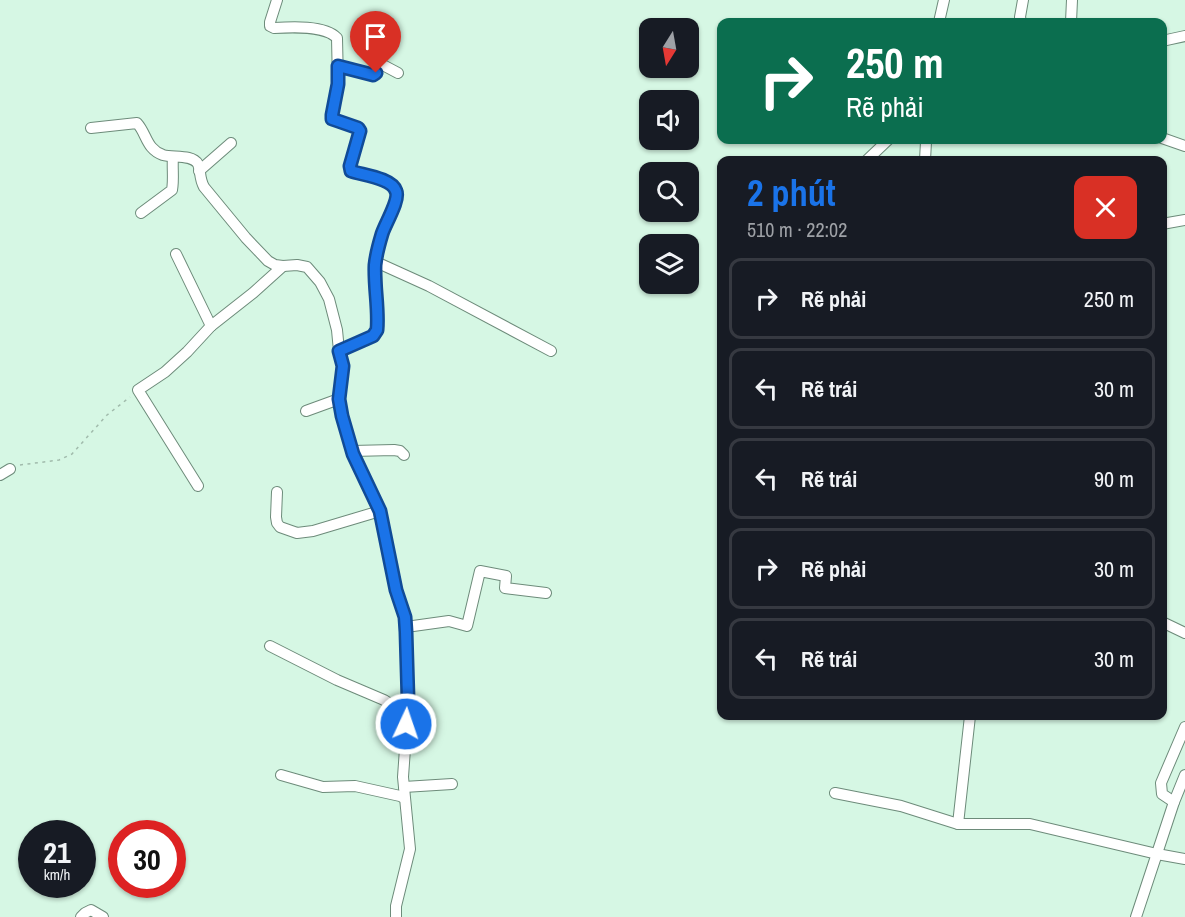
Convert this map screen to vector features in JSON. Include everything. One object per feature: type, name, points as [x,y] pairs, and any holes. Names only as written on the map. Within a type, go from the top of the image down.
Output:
[{"type":"street","points":[[277,0],[270,26],[326,31],[337,38],[338,84],[332,119],[358,128],[360,131],[350,166],[351,171],[374,177],[394,186],[397,193],[396,201],[382,234],[375,262],[377,330],[373,336],[339,351]]},
{"type":"street","points":[[940,18],[944,0]]},
{"type":"street","points":[[1020,18],[1023,0]]},
{"type":"street","points":[[1071,18],[1072,0]]},
{"type":"street","points":[[1167,40],[1185,36]]},
{"type":"street","points":[[338,66],[373,75],[378,65],[381,64],[398,73]]},
{"type":"street","points":[[91,128],[137,123],[148,144],[161,155],[192,159],[198,164],[200,180],[204,187],[268,261],[275,265],[307,267],[320,282],[329,299],[343,366],[339,399],[342,416],[352,451],[380,511],[396,590],[405,617],[408,699],[404,793],[410,854],[396,906],[396,917]]},
{"type":"street","points":[[1167,140],[1185,146]]},
{"type":"street","points":[[200,171],[231,143]]},
{"type":"street","points":[[871,156],[884,144]]},
{"type":"street","points":[[141,213],[172,190],[173,157]]},
{"type":"street","points":[[1167,223],[1185,220]]},
{"type":"street","points":[[176,254],[211,326]]},
{"type":"street","points":[[375,262],[429,286],[550,351]]},
{"type":"street","points":[[198,486],[138,390],[165,372],[211,326],[283,266]]},
{"type":"street","points":[[306,411],[339,399]]},
{"type":"street","points":[[352,451],[394,450],[404,455]]},
{"type":"street","points":[[277,492],[277,523],[280,527],[297,533],[313,531],[380,511]]},
{"type":"street","points":[[406,627],[449,621],[467,626],[480,571],[506,576],[505,588],[546,593]]},
{"type":"street","points":[[1167,624],[1185,633]]},
{"type":"street","points":[[270,646],[337,680],[384,700],[387,702],[391,717],[406,724]]},
{"type":"street","points":[[958,824],[970,720]]},
{"type":"street","points":[[1174,802],[1162,794],[1161,783],[1185,727]]},
{"type":"street","points":[[281,775],[324,787],[355,786],[400,796],[404,793],[452,784]]},
{"type":"street","points":[[1136,917],[1185,775]]},
{"type":"street","points":[[835,794],[901,806],[958,824],[1030,824],[1185,859]]},
{"type":"street","points":[[81,917],[91,910],[103,917]]},
{"type":"path","points":[[5,472],[27,464],[59,460],[72,454],[113,409],[138,390]]},
{"type":"route","points":[[376,73],[373,75],[338,66],[338,84],[332,115],[332,119],[358,128],[360,131],[350,166],[351,171],[390,184],[394,186],[397,193],[396,201],[382,234],[375,262],[377,330],[373,336],[339,351],[343,366],[339,399],[353,454],[380,511],[396,590],[405,617],[408,699],[406,724]]}]
